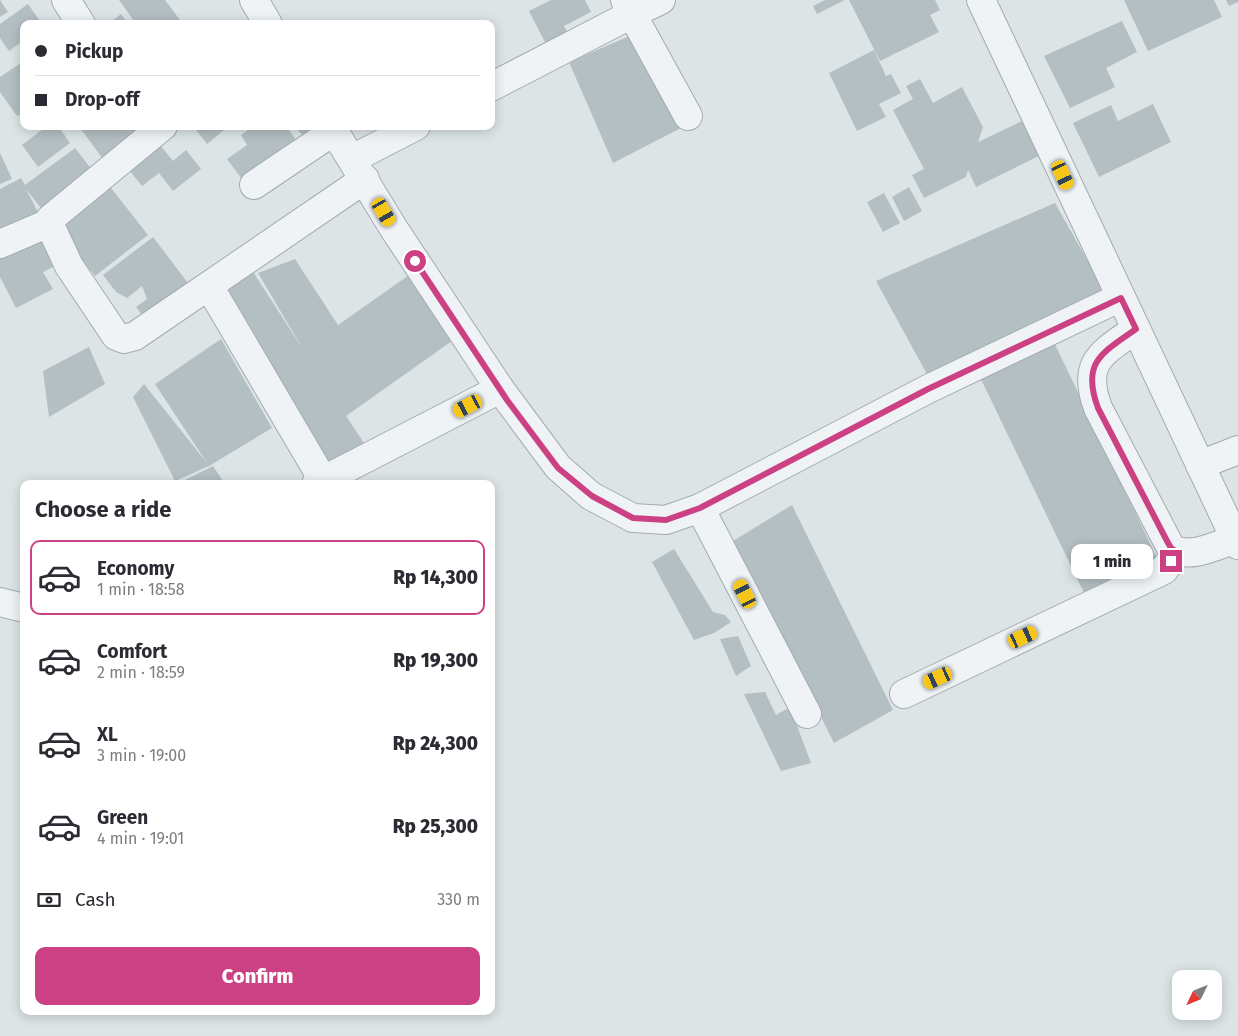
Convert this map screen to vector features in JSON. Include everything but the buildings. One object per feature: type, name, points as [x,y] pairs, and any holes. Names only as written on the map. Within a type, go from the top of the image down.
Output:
[{"type":"street","points":[[66,0],[78,20]]},
{"type":"street","points":[[254,0],[266,20]]},
{"type":"street","points":[[495,85],[628,7],[661,0]]},
{"type":"street","points":[[981,0],[1237,542],[1192,553],[1177,552],[1171,548],[1098,408],[1092,392],[1093,366],[1104,352],[1136,329]]},
{"type":"street","points":[[628,7],[688,116]]},
{"type":"street","points":[[0,244],[49,223],[50,219],[155,130]]},
{"type":"street","points":[[254,186],[332,130]]},
{"type":"street","points":[[334,130],[394,229],[500,389],[558,468],[592,496],[633,518],[666,520],[700,508],[928,389],[1121,298]]},
{"type":"street","points":[[49,223],[69,266],[116,336],[124,339],[135,336],[209,286],[411,130]]},
{"type":"street","points":[[209,286],[318,480]]},
{"type":"street","points":[[323,480],[500,389]]},
{"type":"street","points":[[1200,465],[1238,450]]},
{"type":"street","points":[[700,508],[807,714]]},
{"type":"street","points":[[904,694],[1157,574],[1164,570],[1177,552]]},
{"type":"street","points":[[0,602],[20,607]]},
{"type":"route","points":[[415,261],[507,400],[558,468],[592,496],[633,518],[666,520],[700,508],[928,389],[1121,298],[1136,329],[1104,352],[1093,366],[1092,392],[1098,408],[1167,541],[1171,548],[1177,552],[1171,561]]}]
